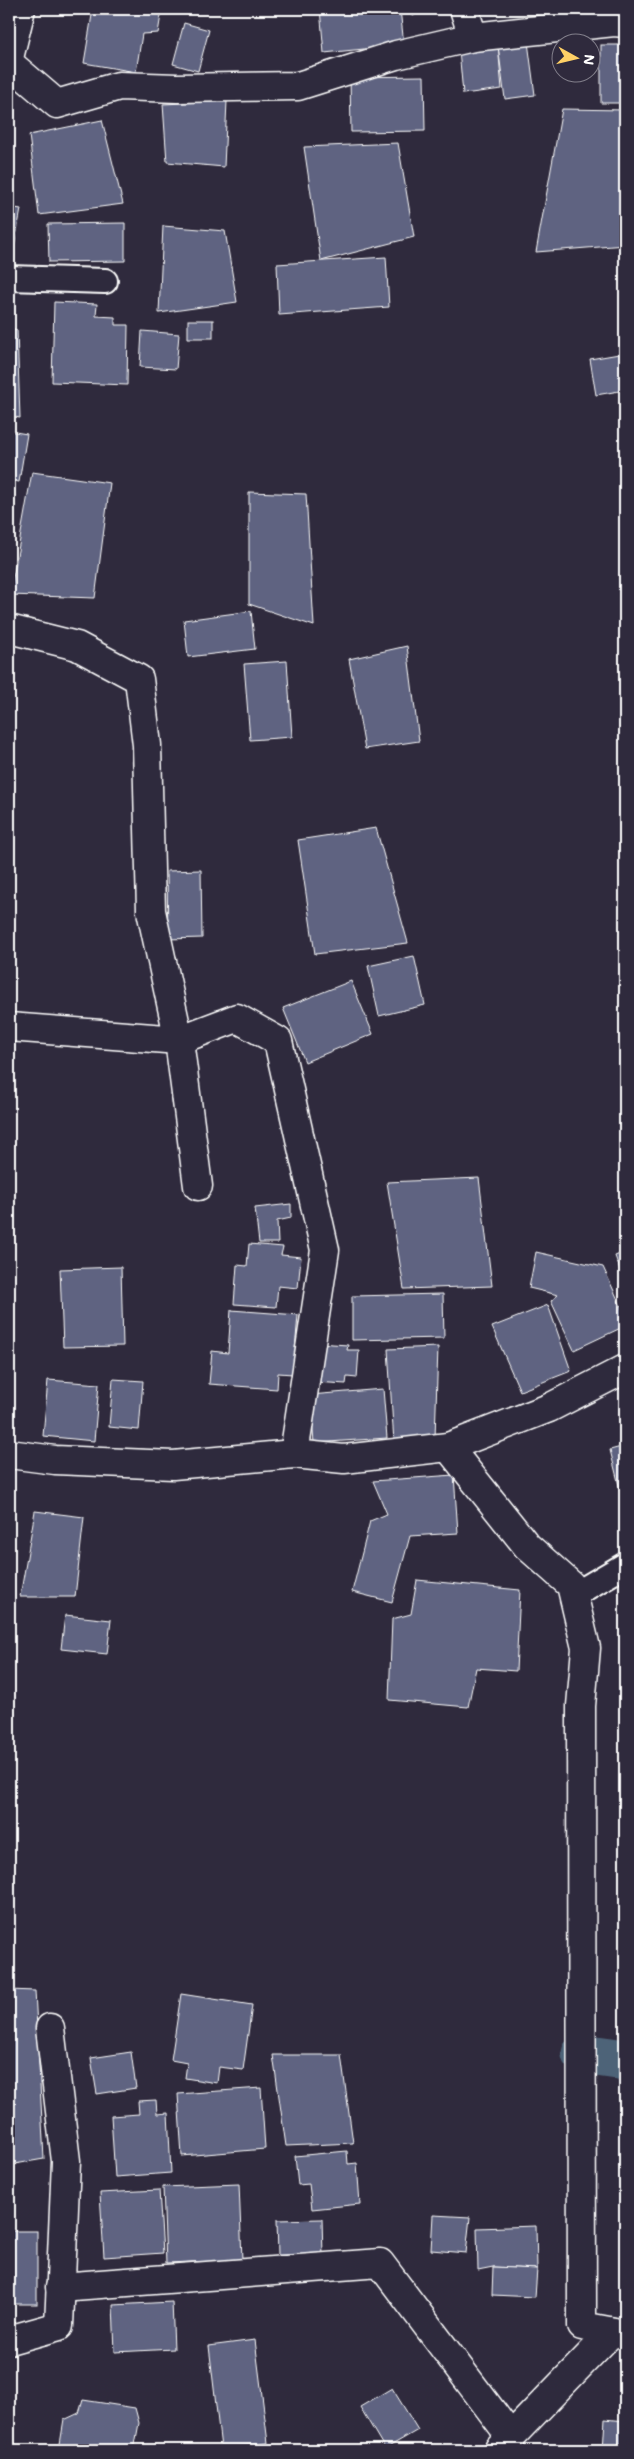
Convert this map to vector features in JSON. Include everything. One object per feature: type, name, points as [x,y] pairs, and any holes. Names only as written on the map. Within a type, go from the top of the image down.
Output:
[{"type":"street","points":[[9,58],[21,9]]},
{"type":"street","points":[[464,9],[473,37]]},
{"type":"street","points":[[9,63],[57,104],[119,86],[177,88],[298,86],[396,55],[473,37],[614,22],[625,23]]},
{"type":"street","points":[[9,629],[77,646],[139,679],[147,745],[152,911],[179,1040],[198,1186]]},
{"type":"street","points":[[9,1027],[179,1040],[237,1018],[278,1041],[325,1250],[294,1454]]},
{"type":"street","points":[[9,1454],[55,1460],[173,1466],[294,1454],[344,1459],[448,1447],[549,1408],[625,1369]]},
{"type":"street","points":[[448,1447],[527,1546],[571,1585],[586,1648],[581,1706],[582,2326],[619,2333]]},
{"type":"street","points":[[9,2340],[59,2326],[66,2161],[50,2028]]},
{"type":"street","points":[[60,2287],[380,2263],[504,2444],[619,2333]]},
{"type":"lane","points":[[9,278],[105,281]]},
{"type":"lane","points":[[574,1595],[625,1565]]},
{"type":"building","points":[[93,9],[162,9],[158,33],[142,34],[136,72],[84,63]]},
{"type":"building","points":[[320,9],[400,9],[404,45],[324,53]]},
{"type":"building","points":[[409,9],[425,9],[413,16]]},
{"type":"building","points":[[184,23],[209,30],[198,71],[173,64]]},
{"type":"building","points":[[528,42],[535,95],[505,99],[498,46]]},
{"type":"building","points":[[498,45],[502,89],[463,94],[459,50]]},
{"type":"building","points":[[602,45],[625,45],[625,103],[601,103]]},
{"type":"building","points":[[424,76],[425,131],[351,132],[350,77]]},
{"type":"building","points":[[227,101],[224,167],[167,162],[163,104]]},
{"type":"building","points":[[562,109],[625,110],[625,245],[536,252]]},
{"type":"building","points":[[102,120],[123,204],[39,215],[29,135]]},
{"type":"building","points":[[398,143],[414,237],[321,261],[304,147]]},
{"type":"building","points":[[9,207],[21,209],[13,253],[9,252]]},
{"type":"building","points":[[125,223],[125,261],[49,262],[48,224]]},
{"type":"building","points":[[163,226],[225,231],[237,302],[159,313]]},
{"type":"building","points":[[386,257],[389,307],[279,315],[277,264]]},
{"type":"building","points":[[54,302],[97,304],[96,316],[115,317],[115,325],[128,325],[127,385],[52,382]]},
{"type":"building","points":[[188,320],[213,320],[213,338],[188,338]]},
{"type":"building","points":[[9,327],[17,330],[20,418],[9,416]]},
{"type":"building","points":[[142,331],[179,334],[176,369],[140,367]]},
{"type":"building","points":[[625,353],[625,390],[596,395],[590,359]]},
{"type":"building","points":[[9,431],[27,434],[19,482],[9,480]]},
{"type":"building","points":[[32,472],[110,483],[95,598],[10,595]]},
{"type":"building","points":[[249,492],[306,494],[314,626],[249,604]]},
{"type":"building","points":[[251,611],[255,649],[188,657],[184,620]]},
{"type":"building","points":[[407,646],[419,741],[365,749],[349,659]]},
{"type":"building","points":[[287,661],[292,737],[250,740],[244,664]]},
{"type":"building","points":[[376,828],[408,943],[315,954],[298,840]]},
{"type":"building","points":[[201,870],[202,938],[168,939],[167,871]]},
{"type":"building","points":[[414,956],[425,1005],[379,1016],[368,966]]},
{"type":"building","points":[[351,981],[373,1034],[305,1062],[283,1008]]},
{"type":"building","points":[[479,1178],[492,1286],[404,1289],[387,1182]]},
{"type":"building","points":[[291,1204],[291,1218],[277,1221],[278,1243],[259,1243],[255,1208]]},
{"type":"building","points":[[249,1244],[283,1247],[281,1255],[301,1257],[298,1288],[278,1286],[276,1307],[234,1304],[237,1265],[247,1266]]},
{"type":"building","points":[[536,1252],[603,1267],[625,1315],[625,1326],[574,1350],[551,1301],[558,1295],[529,1288]]},
{"type":"building","points":[[625,1252],[625,1283],[615,1256]]},
{"type":"building","points":[[121,1267],[123,1346],[63,1347],[60,1269]]},
{"type":"building","points":[[443,1294],[444,1338],[352,1340],[352,1296]]},
{"type":"building","points":[[548,1305],[571,1371],[520,1391],[492,1327]]},
{"type":"building","points":[[231,1310],[298,1315],[293,1374],[278,1373],[277,1389],[209,1384],[212,1351],[228,1353]]},
{"type":"building","points":[[317,1343],[348,1345],[347,1350],[359,1350],[357,1378],[347,1377],[346,1384],[314,1382]]},
{"type":"building","points":[[438,1347],[435,1438],[394,1443],[388,1349]]},
{"type":"building","points":[[113,1379],[143,1381],[139,1430],[109,1427]]},
{"type":"building","points":[[48,1380],[99,1384],[94,1441],[43,1436]]},
{"type":"building","points":[[383,1389],[387,1438],[314,1443],[310,1395]]},
{"type":"building","points":[[625,1446],[625,1509],[610,1450]]},
{"type":"building","points":[[454,1475],[458,1533],[410,1536],[392,1602],[352,1592],[370,1521],[387,1514],[373,1481]]},
{"type":"building","points":[[35,1511],[84,1517],[75,1597],[20,1597]]},
{"type":"building","points":[[417,1580],[520,1590],[516,1671],[476,1668],[468,1707],[389,1700],[392,1619],[411,1614]]},
{"type":"building","points":[[65,1615],[111,1620],[107,1654],[61,1649]]},
{"type":"building","points":[[9,1990],[35,1991],[44,2159],[9,2165]]},
{"type":"building","points":[[181,1994],[252,2005],[243,2070],[219,2067],[217,2083],[185,2078],[187,2063],[171,2060]]},
{"type":"building","points":[[131,2052],[136,2088],[97,2094],[91,2058]]},
{"type":"building","points":[[273,2055],[341,2055],[353,2143],[286,2146]]},
{"type":"building","points":[[261,2088],[265,2149],[182,2156],[178,2094]]},
{"type":"building","points":[[156,2100],[157,2114],[168,2113],[171,2173],[115,2177],[111,2116],[139,2114],[138,2101]]},
{"type":"building","points":[[347,2151],[348,2164],[357,2163],[360,2204],[312,2209],[309,2184],[298,2185],[295,2156]]},
{"type":"building","points":[[239,2184],[242,2260],[166,2263],[163,2187]]},
{"type":"building","points":[[159,2190],[163,2253],[104,2257],[100,2193]]},
{"type":"building","points":[[433,2215],[470,2217],[466,2253],[431,2250]]},
{"type":"building","points":[[322,2219],[323,2255],[278,2255],[277,2220]]},
{"type":"building","points":[[536,2226],[537,2269],[493,2267],[478,2270],[477,2228]]},
{"type":"building","points":[[9,2231],[37,2231],[37,2304],[9,2304]]},
{"type":"building","points":[[493,2267],[537,2269],[535,2297],[492,2295]]},
{"type":"building","points":[[172,2302],[174,2349],[115,2352],[113,2305]]},
{"type":"building","points":[[255,2340],[268,2443],[221,2448],[209,2346]]},
{"type":"building","points":[[392,2388],[418,2430],[385,2449],[360,2407]]},
{"type":"building","points":[[83,2400],[135,2408],[139,2423],[134,2450],[59,2450],[64,2420],[79,2413]]},
{"type":"building","points":[[605,2419],[625,2421],[625,2450],[603,2450]]},
{"type":"waterway","points":[[582,2054],[625,2060]]}]
